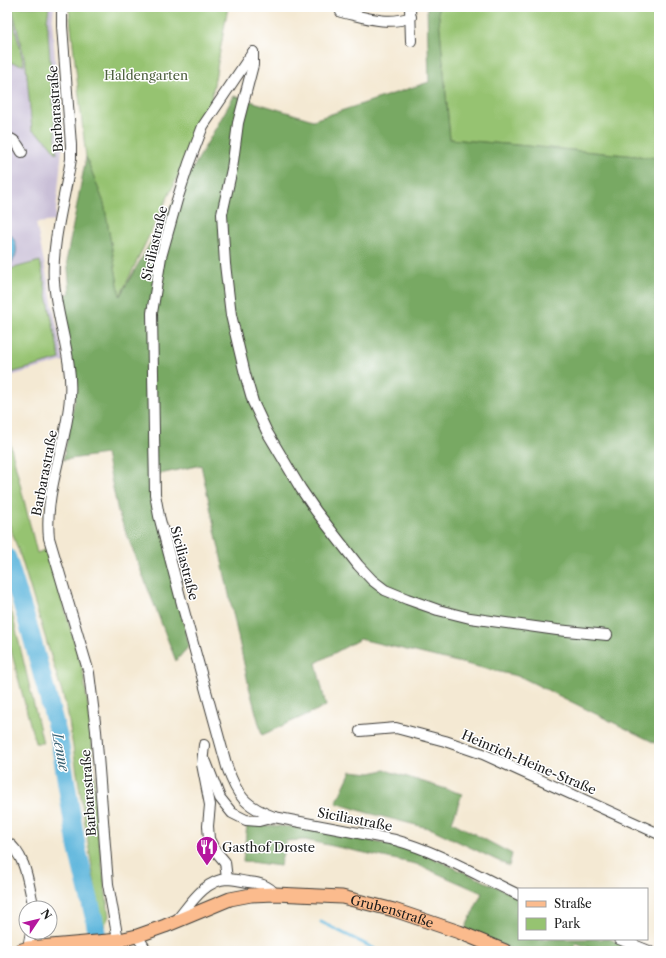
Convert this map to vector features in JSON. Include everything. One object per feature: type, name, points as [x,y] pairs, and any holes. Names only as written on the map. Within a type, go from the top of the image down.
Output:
[{"type":"main road","name":"Grubenstraße","points":[[24,950],[45,949],[62,946],[118,944],[176,922],[230,899],[251,895],[275,894],[342,897],[394,910],[459,932],[505,951]]},
{"type":"street","name":"Barbarastraße","points":[[62,7],[71,159],[55,250],[53,272],[70,373],[70,397],[66,433],[50,499],[48,525],[49,538],[89,673],[95,723],[108,884],[118,944]]},
{"type":"street","points":[[342,7],[342,12],[387,22],[403,20],[411,12]]},
{"type":"street","points":[[411,12],[411,41]]},
{"type":"street","name":"Siciliastraße","points":[[518,895],[430,852],[411,845],[395,840],[274,817],[260,812],[242,798],[232,782],[159,516],[155,481],[152,313],[161,257],[182,186],[203,126],[253,52],[253,65],[238,123],[232,169],[222,214],[225,264],[231,315],[253,402],[267,432],[316,511],[358,565],[372,580],[385,590],[438,610],[470,618],[607,635]]},
{"type":"street","points":[[7,138],[17,143],[22,152]]},
{"type":"street","name":"Heinrich-Heine-Straße","points":[[360,731],[396,728],[445,741],[483,754],[659,834]]},
{"type":"street","points":[[227,879],[225,862],[214,849],[209,838],[208,826],[210,805],[202,764],[203,749],[220,798],[232,813],[246,820],[259,821],[274,817]]},
{"type":"street","points":[[7,842],[14,847],[20,855],[27,877],[31,900]]},
{"type":"street","points":[[176,922],[199,894],[215,882],[227,879],[260,883],[271,889],[275,894]]},
{"type":"street","points":[[137,936],[146,951]]},
{"type":"street","points":[[24,950],[28,940]]},
{"type":"street","points":[[622,940],[649,951]]},
{"type":"shaded area","points":[[7,7],[54,7],[52,22],[62,149],[55,221],[36,223],[64,361],[7,377]]},
{"type":"green space","points":[[7,7],[10,7],[24,65],[7,62]]},
{"type":"green space","points":[[12,7],[49,7],[47,20],[57,154],[45,139],[32,130],[26,65]]},
{"type":"green space","name":"Haldengarten","points":[[71,7],[228,7],[209,112],[120,296],[104,203],[86,157],[69,9]]},
{"type":"green space","points":[[427,7],[438,7],[450,139],[659,158],[659,745],[521,677],[360,639],[316,663],[326,706],[262,735],[249,687],[201,465],[151,476],[189,646],[176,661],[118,512],[106,454],[63,460],[75,398],[74,379],[57,297],[70,293],[67,257],[86,157],[104,203],[120,296],[234,96],[313,120],[429,82]]},
{"type":"green space","points":[[438,7],[659,7],[659,158],[450,139]]},
{"type":"green space","points":[[40,261],[60,359],[7,374],[7,270]]},
{"type":"green space","points":[[7,431],[37,553],[47,549],[83,671],[91,727],[97,827],[109,916],[102,931],[67,709],[22,561],[7,518]]},
{"type":"green space","points":[[7,600],[13,617],[43,743],[35,743],[7,635]]},
{"type":"green space","points":[[385,770],[462,794],[452,822],[512,854],[509,866],[432,829],[368,813],[336,803],[351,771],[370,773]]},
{"type":"green space","points":[[247,825],[301,827],[415,850],[518,897],[518,940],[612,940],[634,950],[599,951],[576,943],[573,951],[516,951],[465,929],[482,893],[416,864],[305,840],[286,841],[280,866],[243,861]]},
{"type":"water","points":[[7,231],[14,239],[16,244],[16,254],[14,259],[7,267]]},
{"type":"waterway","name":"Lenne","points":[[7,557],[30,631],[59,738],[77,848],[94,918],[100,951]]},
{"type":"waterway","points":[[321,922],[375,949]]},
{"type":"place","name":"Gasthof Droste","points":[[207,866]]}]
